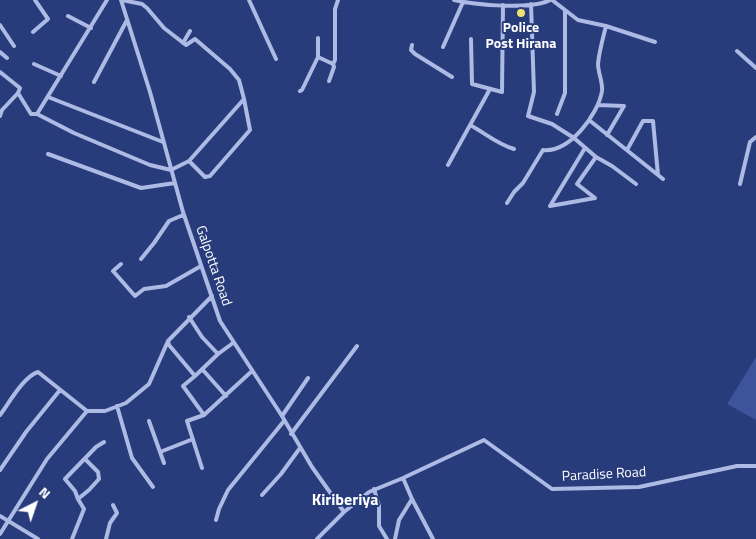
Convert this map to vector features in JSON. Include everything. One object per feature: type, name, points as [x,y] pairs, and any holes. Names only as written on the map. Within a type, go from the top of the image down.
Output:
[{"type":"street","points":[[33,32],[48,19],[35,0]]},
{"type":"street","points":[[122,0],[142,4],[164,28],[186,45],[195,39],[230,69],[239,80],[250,130],[210,176],[205,177],[189,162]]},
{"type":"street","name":"Galpotta Road","points":[[122,0],[150,92],[183,215],[220,321],[300,448],[344,512]]},
{"type":"street","points":[[249,0],[276,59]]},
{"type":"street","points":[[329,81],[335,60],[335,9],[338,0]]},
{"type":"street","points":[[454,0],[462,2],[489,2],[502,5],[544,3],[551,0],[578,20],[606,26],[655,42]]},
{"type":"street","points":[[37,114],[106,1]]},
{"type":"street","points":[[443,46],[462,2]]},
{"type":"street","points":[[531,4],[534,92],[528,116],[552,124],[636,184]]},
{"type":"street","points":[[471,39],[472,84],[502,92],[502,5]]},
{"type":"street","points":[[557,114],[565,93],[565,10]]},
{"type":"street","points":[[68,16],[91,28]]},
{"type":"street","points":[[94,82],[127,20]]},
{"type":"street","points":[[0,25],[14,46]]},
{"type":"street","points":[[507,203],[514,192],[523,184],[543,150],[551,151],[574,138],[589,120],[598,105],[602,90],[598,64],[606,26]]},
{"type":"street","points":[[183,43],[190,31]]},
{"type":"street","points":[[300,91],[318,57],[318,38]]},
{"type":"street","points":[[412,45],[411,50],[415,54],[452,77]]},
{"type":"street","points":[[737,51],[756,68]]},
{"type":"street","points":[[0,52],[7,58]]},
{"type":"street","points":[[318,57],[333,64]]},
{"type":"street","points":[[34,64],[61,76]]},
{"type":"street","points":[[0,73],[20,88],[18,93],[2,110],[0,116]]},
{"type":"street","points":[[448,165],[490,89]]},
{"type":"street","points":[[18,93],[31,114],[37,114],[74,134],[150,165],[171,170],[189,162],[244,98]]},
{"type":"street","points":[[48,97],[163,142]]},
{"type":"street","points":[[598,105],[624,106],[607,135]]},
{"type":"street","points":[[589,120],[663,179]]},
{"type":"street","points":[[627,150],[644,121],[653,121],[658,175]]},
{"type":"street","points":[[470,125],[501,145],[514,149]]},
{"type":"street","points":[[740,184],[750,142],[756,137]]},
{"type":"street","points":[[584,148],[550,206],[595,198],[577,184],[596,157]]},
{"type":"street","points":[[48,154],[142,188],[175,183]]},
{"type":"street","points":[[141,258],[169,221],[183,215]]},
{"type":"street","points":[[121,264],[114,271],[135,296],[144,289],[166,286],[201,266]]},
{"type":"street","points":[[0,415],[32,373],[38,372],[87,411],[105,411],[126,403],[149,384],[168,341],[212,296]]},
{"type":"street","points":[[189,318],[202,337],[218,354]]},
{"type":"street","points":[[168,341],[169,345],[195,376]]},
{"type":"street","points":[[204,414],[183,386],[233,343]]},
{"type":"street","points":[[291,434],[357,346]]},
{"type":"street","points":[[202,370],[226,396]]},
{"type":"street","points":[[202,468],[187,421],[204,414],[252,372]]},
{"type":"street","points":[[216,520],[228,490],[283,419],[308,378]]},
{"type":"street","points":[[0,470],[26,432],[60,390]]},
{"type":"street","points":[[117,406],[132,458],[152,487]]},
{"type":"street","points":[[0,534],[46,459],[87,411]]},
{"type":"street","points":[[150,421],[164,463]]},
{"type":"street","points":[[160,452],[193,439]]},
{"type":"street","name":"Paradise Road","points":[[317,539],[344,512],[374,489],[403,478],[484,440],[552,489],[639,487],[737,466],[756,466]]},
{"type":"street","points":[[72,539],[84,509],[76,491],[65,478],[104,442]]},
{"type":"street","points":[[262,495],[281,474],[300,448]]},
{"type":"street","points":[[78,499],[99,479],[98,472],[85,458]]},
{"type":"street","points":[[403,478],[433,539]]},
{"type":"street","points":[[374,489],[379,506],[378,526],[387,539]]},
{"type":"street","points":[[395,539],[399,520],[412,499]]},
{"type":"street","points":[[106,539],[110,523],[117,513],[113,505]]},
{"type":"street","points":[[0,516],[38,539]]},
{"type":"shaded area","points":[[756,357],[756,420],[727,404]]},
{"type":"place","name":"Police Post Hirana","points":[[521,13]]},
{"type":"district","name":"Kiriberiya","points":[[345,501]]}]
